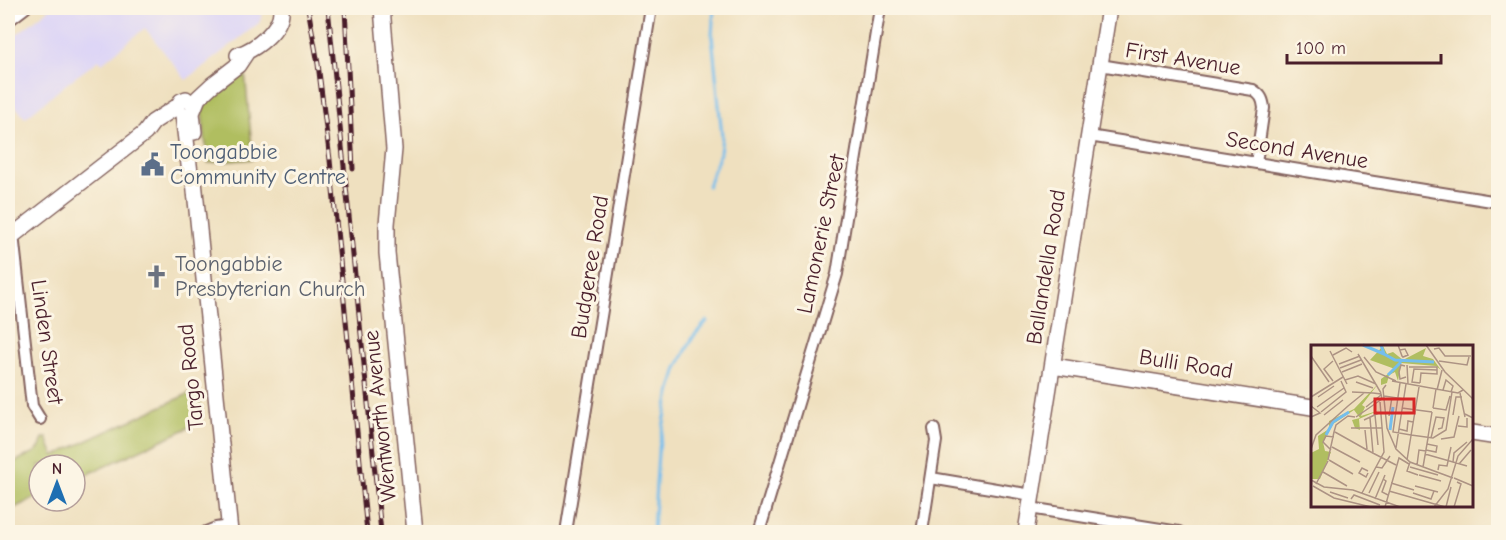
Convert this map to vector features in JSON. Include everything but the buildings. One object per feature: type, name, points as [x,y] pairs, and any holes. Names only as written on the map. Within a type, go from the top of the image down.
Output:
[{"type":"street","points":[[8,21],[25,8]]},
{"type":"street","points":[[10,236],[145,133],[153,122],[186,109],[212,84],[238,65],[246,53],[278,25],[281,8]]},
{"type":"street","name":"Wentworth Avenue","points":[[382,8],[394,149],[387,224],[387,254],[415,532]]},
{"type":"street","name":"Budgeree Road","points":[[566,532],[651,8]]},
{"type":"street","name":"Lamonerie Street","points":[[759,532],[837,274],[880,8]]},
{"type":"street","points":[[1104,8],[1109,8]]},
{"type":"street","name":"Ballandella Road","points":[[1026,532],[1109,8]]},
{"type":"street","name":"First Avenue","points":[[1100,65],[1253,90],[1260,94],[1264,108],[1256,163]]},
{"type":"street","name":"Targo Road","points":[[186,109],[190,173],[194,181],[229,529]]},
{"type":"street","name":"Second Avenue","points":[[1089,136],[1498,202]]},
{"type":"street","name":"Linden Street","points":[[10,236],[32,406],[40,419]]},
{"type":"street","name":"Bulli Road","points":[[1053,366],[1311,407]]},
{"type":"street","points":[[922,532],[936,441],[934,429]]},
{"type":"street","points":[[1473,433],[1498,437]]},
{"type":"street","points":[[931,478],[1031,502],[1179,532]]},
{"type":"street","points":[[206,532],[216,528],[229,529]]},
{"type":"shaded area","points":[[51,8],[265,8],[259,23],[186,80],[145,28],[102,63],[99,60],[70,81],[25,118],[8,97],[8,41]]},
{"type":"green space","points":[[245,73],[253,159],[208,163],[202,112],[205,104]]},
{"type":"green space","points":[[199,389],[201,422],[87,474],[87,453],[60,453]]},
{"type":"green space","points":[[43,438],[47,438],[53,453],[33,453],[40,447]]},
{"type":"green space","points":[[27,456],[27,502],[8,511],[8,465]]},
{"type":"waterway","points":[[708,186],[720,153],[722,136],[712,35],[714,8]]},
{"type":"waterway","points":[[653,532],[658,453],[669,397],[677,368],[693,337],[707,321]]},
{"type":"railway","points":[[308,8],[318,64],[330,160],[367,532]]},
{"type":"railway","points":[[328,8],[381,532]]},
{"type":"railway","points":[[345,8],[353,169]]},
{"type":"place","name":"Toongabbie Community Centre","points":[[152,165]]},
{"type":"place","name":"Toongabbie Presbyterian Church","points":[[157,277]]}]
